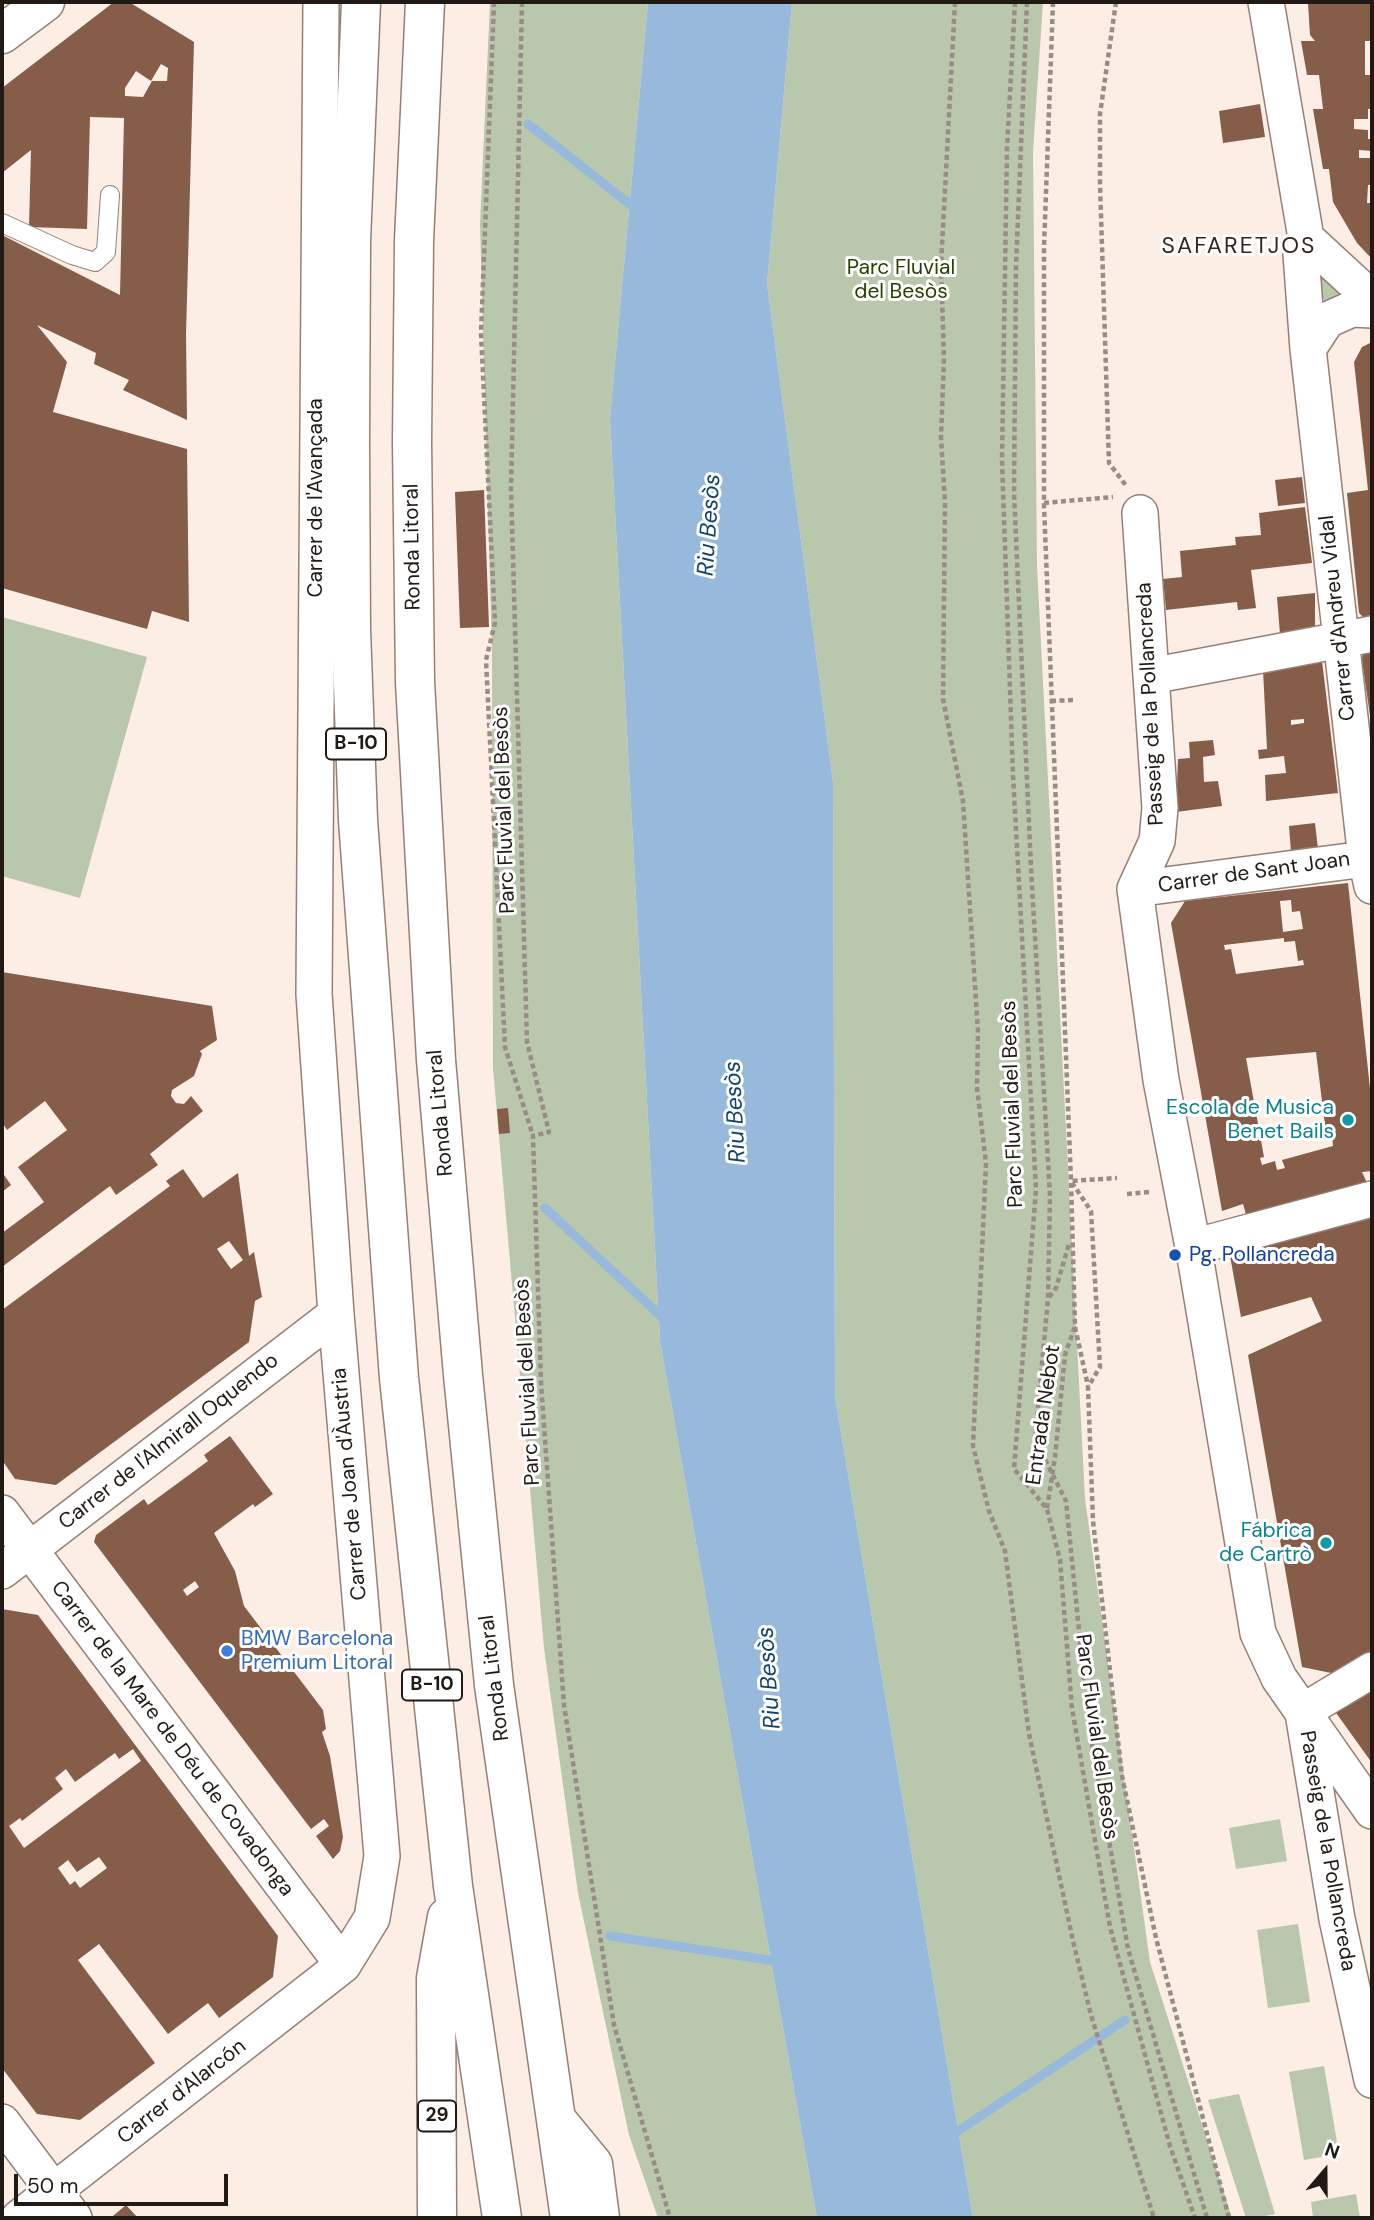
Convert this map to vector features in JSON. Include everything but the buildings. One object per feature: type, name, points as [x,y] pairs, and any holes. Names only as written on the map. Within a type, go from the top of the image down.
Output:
[{"type":"main road","points":[[2,34],[44,2]]},
{"type":"main road","name":"B-10","points":[[362,2],[351,241],[350,444],[351,630],[358,820],[399,1378],[453,1886],[502,2218]]},
{"type":"main road","name":"Ronda Litoral","points":[[425,2],[414,241],[412,482],[415,682],[436,1060],[463,1375],[495,1685],[570,2218]]},
{"type":"main road","name":"29","points":[[437,2218],[436,1978],[453,1886]]},
{"type":"main road","points":[[556,2119],[593,2164],[600,2218]]},
{"type":"street","name":"Carrer de l'Avançada","points":[[314,994],[321,2]]},
{"type":"street","name":"Carrer d'Andreu Vidal","points":[[1266,2],[1306,238],[1301,254],[1308,349],[1357,637],[1370,867]]},
{"type":"street","points":[[1306,238],[1372,299]]},
{"type":"street","points":[[1308,349],[1327,320],[1352,309],[1372,310]]},
{"type":"street","name":"Passeig de la Pollancreda","points":[[1136,504],[1160,808],[1157,841],[1136,889],[1161,1080],[1193,1247],[1258,1633],[1279,1678],[1303,1712],[1318,1815],[1359,1955],[1372,2080]]},
{"type":"street","points":[[1151,676],[1357,637]]},
{"type":"street","name":"Carrer de Sant Joan","points":[[1136,889],[1370,867]]},
{"type":"street","name":"Carrer de Joan d'Àustria","points":[[314,994],[336,1314],[382,1856],[372,1918],[343,1965]]},
{"type":"street","points":[[1193,1247],[1372,1199]]},
{"type":"street","name":"Carrer de l'Almirall Oquendo","points":[[2,1571],[336,1314]]},
{"type":"street","name":"Carrer de la Mare de Déu de Covadonga","points":[[2,1513],[343,1965]]},
{"type":"street","points":[[1372,1670],[1303,1712],[1372,1811]]},
{"type":"street","name":"Carrer d'Alarcón","points":[[19,2218],[65,2205],[343,1965]]},
{"type":"street","points":[[2,2122],[65,2205]]},
{"type":"lane","points":[[2,223],[72,255],[95,262],[106,252],[110,195]]},
{"type":"path","points":[[494,2],[481,333],[495,623],[486,660],[505,1047],[533,1136]]},
{"type":"path","name":"Parc Fluvial del Besòs","points":[[522,2],[511,488],[527,1042],[549,1132],[533,1136],[541,1383],[564,1704],[614,2025],[670,2218]]},
{"type":"path","points":[[955,2],[941,265],[944,359],[941,438],[945,502],[943,699],[962,801],[978,1032],[976,1088],[986,1163],[973,1446],[989,1511],[1005,1551],[1029,1734],[1091,2015],[1108,2062],[1154,2218]]},
{"type":"path","name":"Parc Fluvial del Besòs","points":[[1015,2],[1007,149],[1002,460],[1013,775],[1036,1189],[1014,1469],[1047,1508],[1060,1560],[1072,1708],[1110,1927],[1170,2146],[1195,2218]]},
{"type":"path","name":"Parc Fluvial del Besòs","points":[[1027,2],[1016,266],[1014,493],[1030,855],[1050,1196],[1048,1299],[1035,1440],[1066,1501],[1088,1720],[1128,1949],[1207,2218]]},
{"type":"path","name":"Entrada Nebot","points":[[1053,2],[1044,247],[1044,503],[1075,1326],[1088,1387]]},
{"type":"path","points":[[1116,2],[1101,114],[1100,184],[1109,463],[1136,504]]},
{"type":"path","points":[[1044,503],[1136,504]]},
{"type":"path","points":[[1051,701],[1073,699]]},
{"type":"path","points":[[1117,1178],[1071,1181],[1091,1211],[1100,1367],[1088,1387],[1093,1521],[1122,1776],[1156,1938],[1229,2218]]},
{"type":"path","points":[[1127,1194],[1155,1191]]},
{"type":"path","name":"Entrada Nebot","points":[[1048,1299],[1056,1288],[1071,1240]]},
{"type":"path","name":"Entrada Nebot","points":[[1047,1508],[1065,1355],[1075,1326]]},
{"type":"green space","points":[[490,2],[648,2],[610,418],[660,1341],[817,2218],[658,2218],[629,2135],[578,1893],[544,1648],[493,1068],[492,653],[480,224]]},
{"type":"green space","name":"Parc Fluvial del Besòs","points":[[792,2],[1043,2],[1033,152],[1037,566],[1085,1499],[1150,1962],[1232,2218],[973,2218],[835,1397],[833,782],[767,284]]},
{"type":"green space","points":[[1321,263],[1343,292],[1326,302],[1318,291]]},
{"type":"green space","points":[[2,617],[147,657],[80,898],[2,876]]},
{"type":"green space","points":[[1280,1819],[1287,1861],[1236,1869],[1229,1828]]},
{"type":"green space","points":[[1298,1924],[1310,2002],[1268,2008],[1257,1930]]},
{"type":"green space","points":[[1324,2066],[1339,2154],[1304,2160],[1289,2072]]},
{"type":"green space","points":[[1239,2094],[1275,2214],[1246,2218],[1208,2100]]},
{"type":"green space","points":[[1356,2194],[1360,2218],[1313,2218],[1311,2202]]},
{"type":"water","name":"Riu Besòs","points":[[648,2],[792,2],[767,284],[833,782],[835,1397],[973,2218],[817,2218],[660,1341],[610,418]]},
{"type":"waterway","points":[[528,124],[637,210]]},
{"type":"waterway","points":[[545,1208],[666,1321]]},
{"type":"waterway","points":[[610,1936],[782,1962]]},
{"type":"waterway","points":[[949,2137],[1125,2020]]},
{"type":"place","name":"Escola de Musica Benet Bails","points":[[1348,1120]]},
{"type":"place","name":"Pg. Pollancreda","points":[[1175,1255]]},
{"type":"place","name":"Fábrica de Cartrò","points":[[1326,1543]]},
{"type":"place","name":"BMW Barcelona Premium Litoral","points":[[227,1651]]},
{"type":"district","name":"SAFARETJOS","points":[[1239,247]]}]
